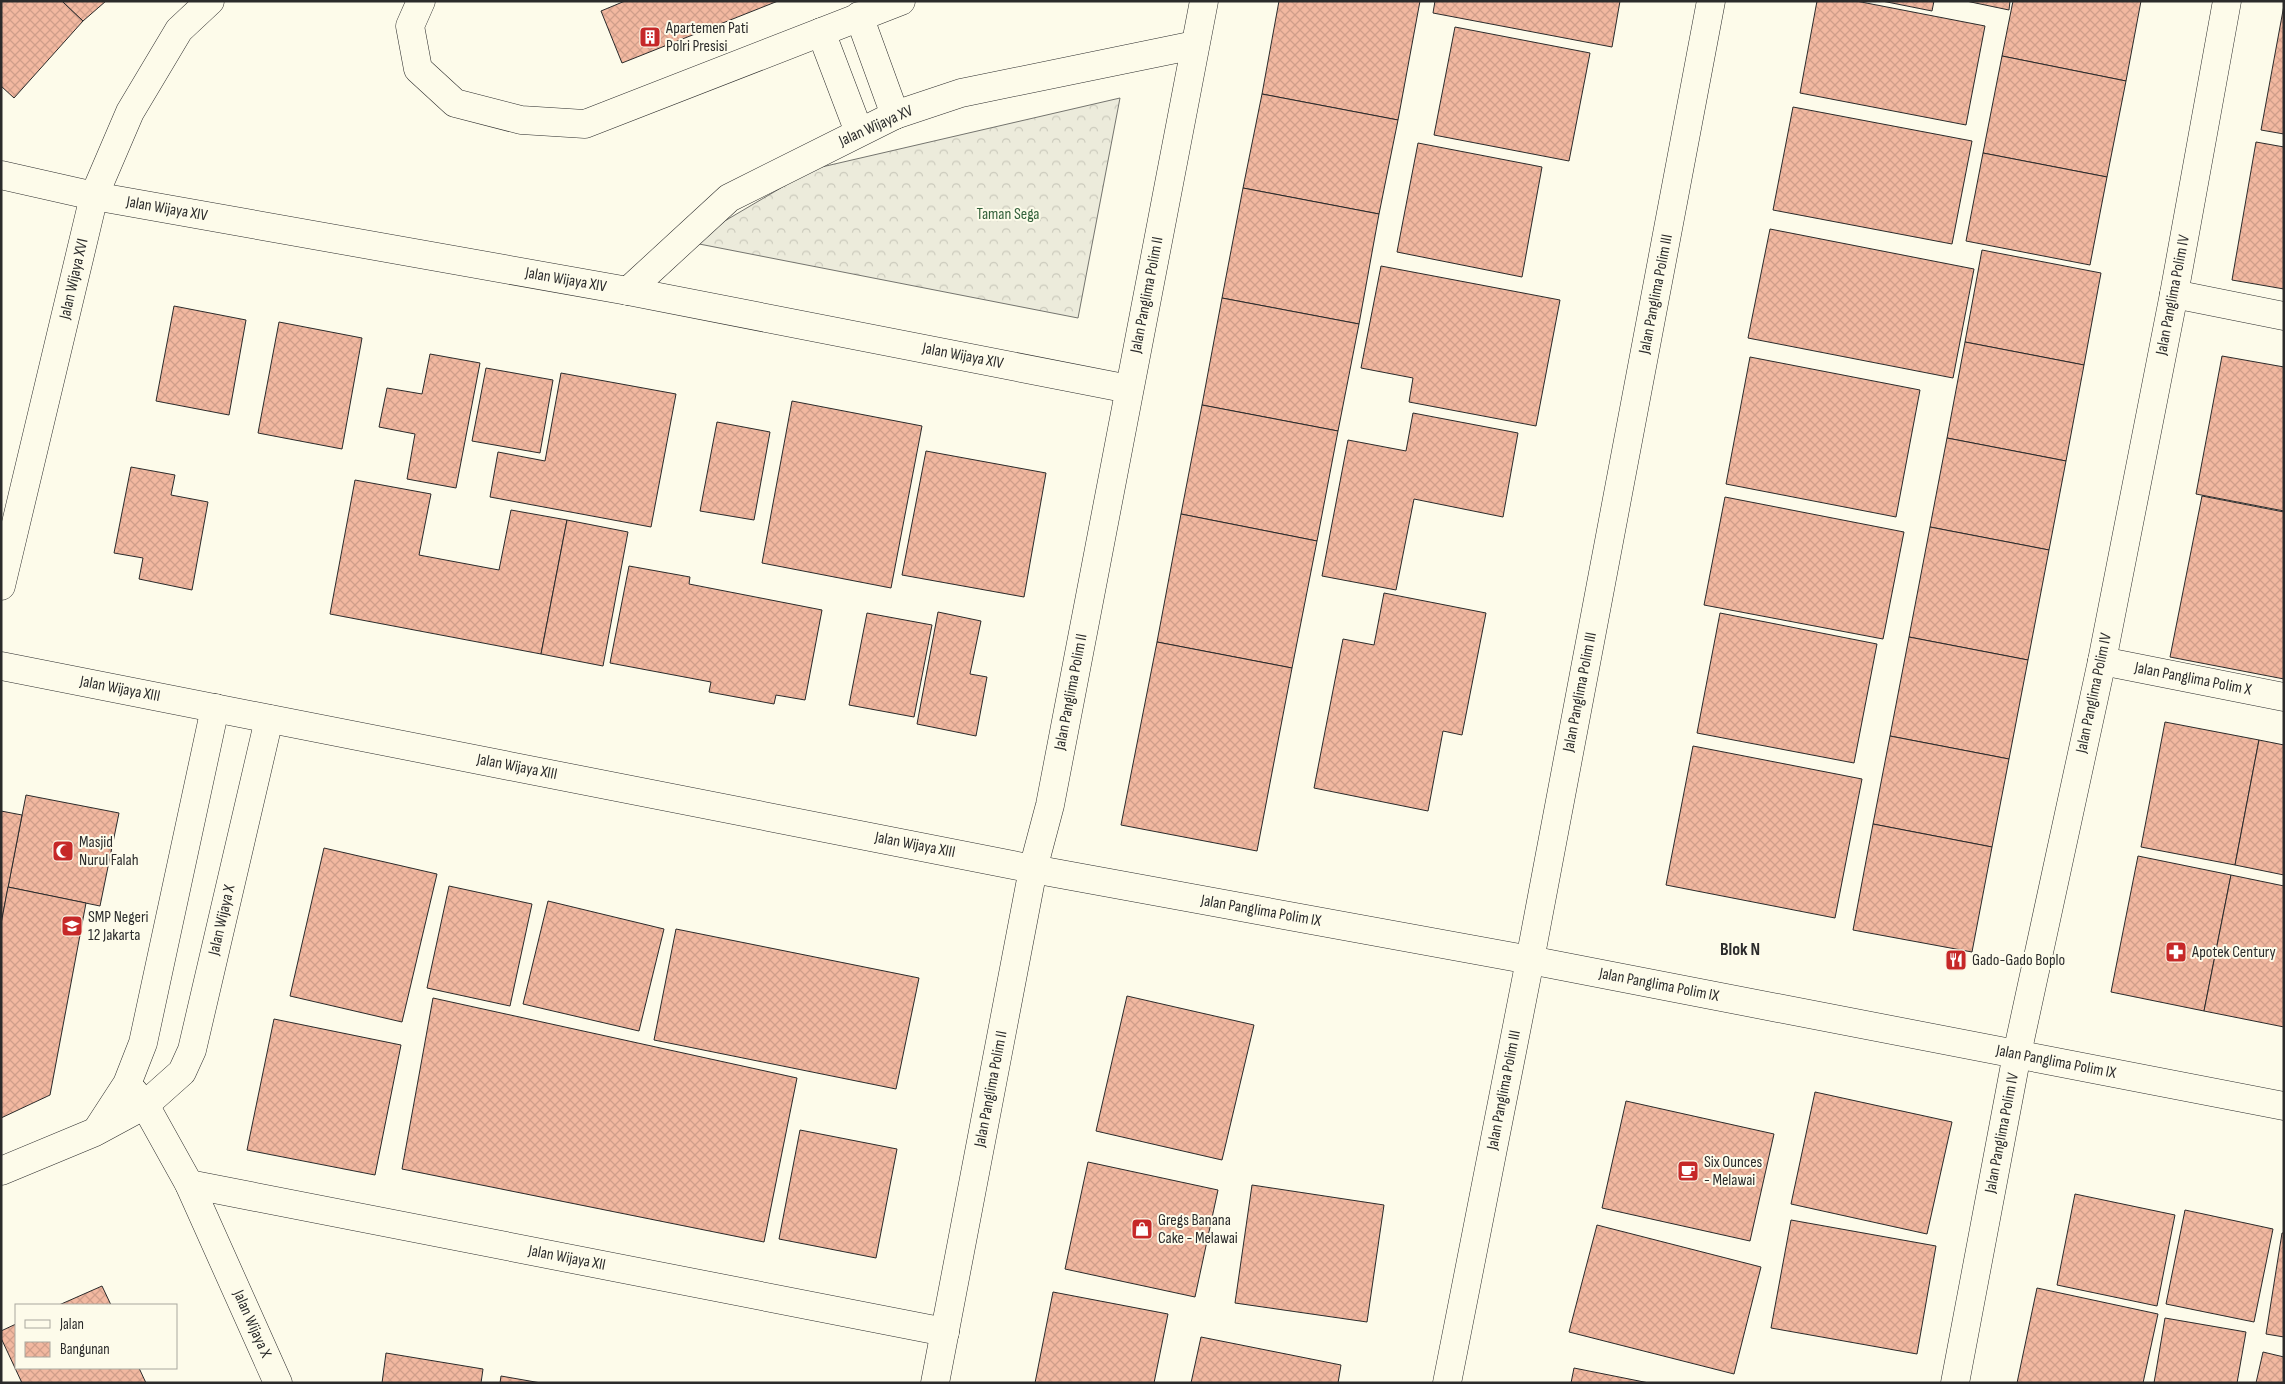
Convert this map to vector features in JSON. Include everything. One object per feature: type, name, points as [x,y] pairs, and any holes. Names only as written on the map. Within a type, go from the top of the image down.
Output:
[{"type":"street","name":"Jalan Wijaya XVI","points":[[1,586],[94,196],[130,112],[179,30],[210,1]]},
{"type":"street","points":[[421,1],[410,26],[418,69],[455,103],[521,120],[585,124],[901,1]]},
{"type":"street","name":"Jalan Panglima Polim II","points":[[936,1383],[1033,869],[1050,805],[1204,1]]},
{"type":"street","name":"Jalan Panglima Polim III","points":[[1447,1383],[1530,960],[1711,1]]},
{"type":"street","name":"Jalan Panglima Polim IV","points":[[1955,1383],[2017,1054],[2102,661],[2174,294],[2227,1]]},
{"type":"street","points":[[859,16],[895,114]]},
{"type":"street","points":[[821,32],[860,132]]},
{"type":"street","name":"Jalan Wijaya XV","points":[[628,291],[729,198],[895,114],[961,94],[1195,45]]},
{"type":"street","name":"Jalan Wijaya XIV","points":[[1,174],[94,196],[628,291],[1129,389]]},
{"type":"street","points":[[2174,294],[2284,316]]},
{"type":"street","name":"Jalan Panglima Polim X","points":[[2102,661],[2284,697]]},
{"type":"street","name":"Jalan Wijaya XIII","points":[[1,666],[1033,869]]},
{"type":"street","points":[[95,1132],[128,1084],[143,1043],[215,708]]},
{"type":"street","name":"Jalan Wijaya X","points":[[1,1171],[95,1132],[145,1104],[182,1072],[192,1050],[269,719]]},
{"type":"street","name":"Jalan Panglima Polim IX","points":[[1033,869],[1530,960],[2284,1106]]},
{"type":"street","name":"Jalan Wijaya X","points":[[128,1084],[145,1104],[189,1184],[278,1383]]},
{"type":"street","name":"Jalan Wijaya XII","points":[[189,1184],[945,1332]]},
{"type":"green space","name":"Taman Sega","points":[[1120,98],[1078,318],[689,242],[813,169]]},
{"type":"building","points":[[1,1],[62,1],[83,21],[14,98],[1,86]]},
{"type":"building","points":[[62,1],[106,1],[83,21]]},
{"type":"building","name":"Apartemen Pati Polri Presisi","points":[[625,1],[778,1],[622,63],[601,11]]},
{"type":"building","points":[[1279,1],[1420,1],[1398,120],[1262,94]]},
{"type":"building","points":[[1435,1],[1620,1],[1612,47],[1433,13]]},
{"type":"building","points":[[1817,1],[1856,1],[1985,26],[1966,125],[1800,93]]},
{"type":"building","points":[[1882,1],[1934,1],[1932,11]]},
{"type":"building","points":[[1966,1],[2010,1],[2009,10]]},
{"type":"building","points":[[2013,1],[2141,1],[2126,81],[2002,56]]},
{"type":"building","points":[[2284,5],[2284,134],[2261,130]]},
{"type":"building","points":[[1455,27],[1590,53],[1569,161],[1434,135]]},
{"type":"building","points":[[2002,56],[2126,81],[2107,177],[1983,153]]},
{"type":"building","points":[[1262,94],[1398,120],[1379,214],[1243,188]]},
{"type":"building","points":[[1793,107],[1972,141],[1952,244],[1773,210]]},
{"type":"building","points":[[2256,142],[2284,147],[2284,289],[2232,280]]},
{"type":"building","points":[[1418,143],[1542,167],[1522,277],[1397,252]]},
{"type":"building","points":[[1983,153],[2107,177],[2090,265],[1966,241]]},
{"type":"building","points":[[1243,188],[1379,214],[1359,324],[1222,298]]},
{"type":"building","points":[[1770,229],[1974,269],[1953,378],[1748,338]]},
{"type":"building","points":[[1982,250],[2101,273],[2084,365],[1965,342]]},
{"type":"building","points":[[1381,266],[1560,300],[1536,426],[1409,402],[1413,378],[1361,368]]},
{"type":"building","points":[[1222,298],[1359,324],[1338,431],[1202,405]]},
{"type":"building","points":[[174,306],[246,320],[229,415],[156,401]]},
{"type":"building","points":[[279,322],[362,338],[342,449],[258,433]]},
{"type":"building","points":[[1965,342],[2084,365],[2066,461],[1947,438]]},
{"type":"building","points":[[430,354],[480,363],[456,488],[407,479],[415,434],[379,427],[387,388],[422,394]]},
{"type":"building","points":[[2222,356],[2284,367],[2284,511],[2196,494]]},
{"type":"building","points":[[1750,357],[1920,390],[1896,517],[1726,484]]},
{"type":"building","points":[[486,368],[553,380],[540,453],[472,441]]},
{"type":"building","points":[[561,373],[676,394],[651,527],[490,497],[498,452],[545,461]]},
{"type":"building","points":[[792,401],[922,426],[891,588],[762,563]]},
{"type":"building","points":[[1202,405],[1338,431],[1317,541],[1181,514]]},
{"type":"building","points":[[1413,413],[1518,433],[1503,517],[1414,499],[1396,590],[1322,576],[1348,440],[1406,451]]},
{"type":"building","points":[[717,422],[770,432],[754,520],[700,511]]},
{"type":"building","points":[[1947,438],[2066,461],[2049,550],[1930,527]]},
{"type":"building","points":[[926,451],[1046,473],[1024,597],[902,575]]},
{"type":"building","points":[[131,467],[175,475],[171,495],[208,502],[192,590],[139,579],[143,558],[114,553]]},
{"type":"building","points":[[355,480],[431,494],[419,555],[499,570],[511,510],[567,520],[541,654],[330,614]]},
{"type":"building","points":[[2202,496],[2284,512],[2284,679],[2170,657]]},
{"type":"building","points":[[1725,497],[1904,532],[1883,639],[1704,605]]},
{"type":"building","points":[[1181,514],[1317,541],[1292,668],[1157,642]]},
{"type":"building","points":[[567,520],[628,532],[603,666],[541,654]]},
{"type":"building","points":[[1930,527],[2049,550],[2028,660],[1909,637]]},
{"type":"building","points":[[629,566],[690,577],[689,584],[822,610],[805,700],[776,695],[774,704],[709,692],[711,682],[610,663]]},
{"type":"building","points":[[1384,593],[1486,613],[1462,735],[1443,731],[1428,811],[1314,788],[1343,639],[1374,645]]},
{"type":"building","points":[[938,612],[981,621],[970,674],[987,677],[976,736],[917,724]]},
{"type":"building","points":[[867,613],[932,625],[914,717],[849,705]]},
{"type":"building","points":[[1720,613],[1877,644],[1854,763],[1697,733]]},
{"type":"building","points":[[1909,637],[2028,660],[2009,759],[1890,736]]},
{"type":"building","points":[[1157,642],[1292,668],[1257,851],[1121,825]]},
{"type":"building","points":[[2165,722],[2259,740],[2235,865],[2141,847]]},
{"type":"building","points":[[1890,736],[2009,759],[1992,847],[1873,824]]},
{"type":"building","points":[[2259,740],[2284,745],[2284,875],[2235,865]]},
{"type":"building","points":[[1693,746],[1862,779],[1835,918],[1666,885]]},
{"type":"building","name":"Masjid Nurul Falah","points":[[26,795],[119,813],[100,906],[8,887]]},
{"type":"building","points":[[1,811],[22,815],[1,924]]},
{"type":"building","points":[[1873,824],[1992,847],[1972,952],[1853,930]]},
{"type":"building","points":[[324,848],[437,874],[402,1022],[290,996]]},
{"type":"building","points":[[2138,856],[2231,875],[2204,1011],[2111,992]]},
{"type":"building","points":[[2231,875],[2284,886],[2284,1027],[2204,1011]]},
{"type":"building","points":[[449,886],[532,904],[510,1006],[427,988]]},
{"type":"building","points":[[8,887],[86,903],[50,1095],[1,1118],[1,924]]},
{"type":"building","points":[[548,901],[664,929],[639,1031],[523,1004]]},
{"type":"building","points":[[676,929],[919,978],[896,1089],[654,1040]]},
{"type":"building","points":[[1127,996],[1254,1025],[1222,1160],[1096,1131]]},
{"type":"building","points":[[433,998],[797,1078],[764,1242],[402,1169]]},
{"type":"building","points":[[274,1019],[401,1045],[375,1175],[247,1150]]},
{"type":"building","points":[[1815,1092],[1952,1122],[1927,1234],[1791,1204]]},
{"type":"building","name":"Six Ounces - Melawai","points":[[1626,1101],[1774,1134],[1750,1241],[1602,1208]]},
{"type":"building","points":[[800,1130],[897,1149],[876,1258],[779,1239]]},
{"type":"building","name":"Gregs Banana Cake - Melawai","points":[[1088,1162],[1218,1190],[1195,1297],[1065,1269]]},
{"type":"building","points":[[1252,1185],[1384,1205],[1367,1322],[1235,1303]]},
{"type":"building","points":[[2075,1194],[2175,1215],[2157,1306],[2057,1285]]},
{"type":"building","points":[[2185,1210],[2273,1229],[2254,1322],[2166,1304]]},
{"type":"building","points":[[1791,1220],[1936,1246],[1917,1354],[1771,1328]]},
{"type":"building","points":[[1597,1225],[1761,1267],[1734,1374],[1569,1332]]},
{"type":"building","points":[[2282,1233],[2284,1233],[2284,1337],[2266,1334]]},
{"type":"building","points":[[102,1286],[111,1304],[61,1304]]},
{"type":"building","points":[[2037,1288],[2158,1314],[2143,1383],[2017,1383]]},
{"type":"building","points":[[1053,1292],[1168,1314],[1154,1383],[1035,1383]]},
{"type":"building","points":[[2165,1318],[2246,1332],[2237,1383],[2154,1383]]},
{"type":"building","points":[[15,1324],[15,1368],[1,1338],[1,1331]]},
{"type":"building","points":[[1201,1337],[1341,1365],[1338,1383],[1191,1383]]},
{"type":"building","points":[[2263,1352],[2284,1357],[2284,1383],[2256,1383]]},
{"type":"building","points":[[386,1353],[483,1369],[481,1383],[382,1383]]},
{"type":"building","points":[[1574,1368],[1649,1383],[1571,1383]]},
{"type":"building","points":[[15,1369],[139,1369],[146,1383],[22,1383]]},
{"type":"building","points":[[501,1376],[541,1383],[500,1383]]},
{"type":"place","name":"Apartemen Pati Polri Presisi","points":[[650,37]]},
{"type":"place","name":"Masjid Nurul Falah","points":[[63,851]]},
{"type":"place","name":"SMP Negeri 12 Jakarta","points":[[72,926]]},
{"type":"place","name":"Apotek Century","points":[[2176,952]]},
{"type":"place","name":"Gado-Gado Boplo","points":[[1956,960]]},
{"type":"place","name":"Six Ounces - Melawai","points":[[1688,1171]]},
{"type":"place","name":"Gregs Banana Cake - Melawai","points":[[1142,1229]]},
{"type":"district","name":"Blok N","points":[[1740,949]]}]
